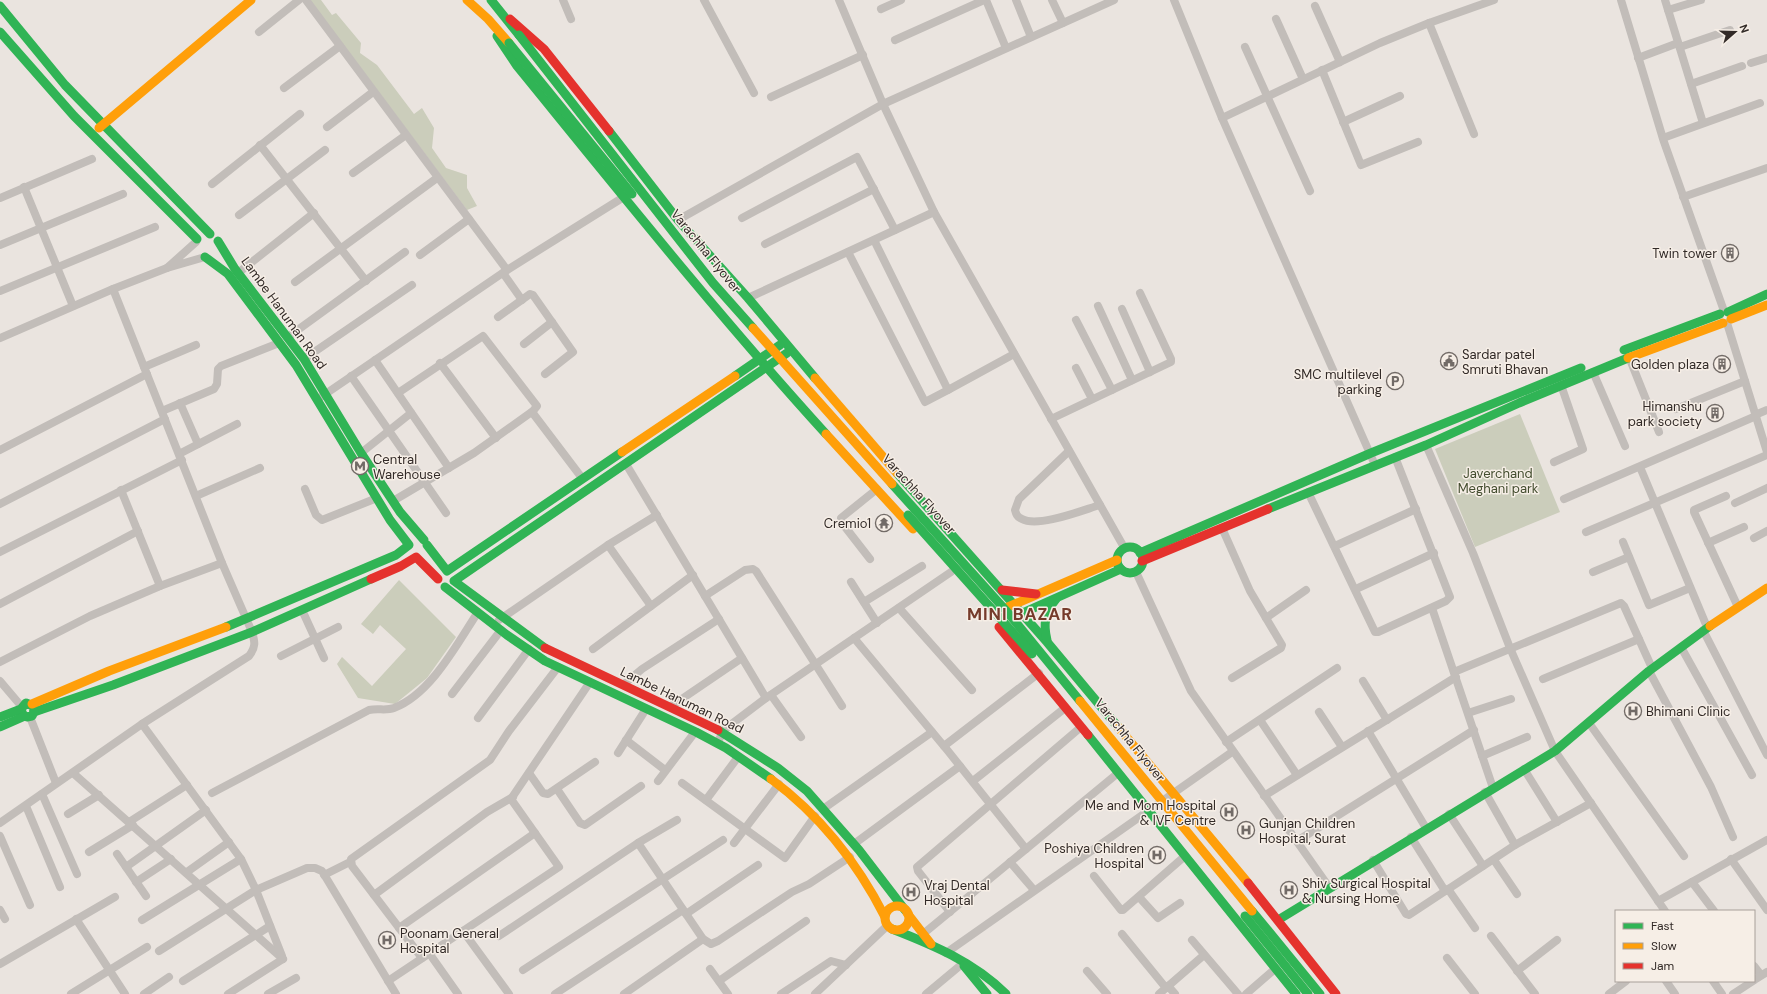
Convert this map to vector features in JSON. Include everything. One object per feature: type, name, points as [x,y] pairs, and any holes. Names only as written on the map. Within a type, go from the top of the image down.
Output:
[{"type":"street","points":[[93,134],[103,123],[251,0]]},
{"type":"street","points":[[260,32],[299,0]]},
{"type":"street","points":[[306,0],[469,219],[505,271],[522,300]]},
{"type":"street","points":[[467,0],[488,19],[518,66],[696,286],[766,368],[877,489],[1039,673],[1147,811],[1296,994]]},
{"type":"street","points":[[491,0],[499,10],[532,37],[544,49],[678,220],[748,298],[877,451],[1047,642],[1278,920],[1336,994]]},
{"type":"street","points":[[494,0],[499,10]]},
{"type":"street","points":[[563,0],[571,19]]},
{"type":"street","points":[[704,0],[754,93]]},
{"type":"street","points":[[839,0],[883,104],[934,212],[1125,549]]},
{"type":"street","points":[[881,9],[901,0]]},
{"type":"street","points":[[895,40],[985,0],[1006,48]]},
{"type":"street","points":[[1016,0],[1031,37]]},
{"type":"street","points":[[1052,0],[1063,23]]},
{"type":"street","points":[[678,220],[883,104],[1114,0]]},
{"type":"street","points":[[1174,0],[1222,118],[1375,465]]},
{"type":"street","points":[[1222,118],[1322,70],[1429,23],[1494,0]]},
{"type":"street","points":[[1586,532],[1767,453],[1726,317],[1663,138],[1621,0]]},
{"type":"street","points":[[1665,0],[1703,124]]},
{"type":"street","points":[[1668,10],[1701,0]]},
{"type":"street","points":[[0,6],[65,85],[218,241],[219,245],[216,252],[209,257],[167,268],[113,289],[0,338]]},
{"type":"street","points":[[1315,6],[1340,62]]},
{"type":"street","name":"Varachha Flyover","points":[[499,10],[713,283],[1009,614],[1320,994]]},
{"type":"street","name":"Varachha Flyover","points":[[488,19],[721,302],[1042,666],[1308,994]]},
{"type":"street","points":[[1276,19],[1303,79]]},
{"type":"street","points":[[1429,23],[1474,134]]},
{"type":"street","points":[[1638,58],[1730,30]]},
{"type":"street","points":[[0,32],[38,78],[197,241],[198,253],[228,274],[296,365],[390,520],[409,545],[411,554],[416,556],[445,587],[450,586],[454,581],[766,368],[791,349]]},
{"type":"street","points":[[284,88],[340,46]]},
{"type":"street","points":[[1245,47],[1310,191]]},
{"type":"street","points":[[771,97],[863,55]]},
{"type":"street","points":[[1751,63],[1767,58]]},
{"type":"street","points":[[1691,84],[1742,66]]},
{"type":"street","points":[[1322,70],[1362,165],[1418,142]]},
{"type":"street","points":[[327,127],[373,92]]},
{"type":"street","points":[[1343,122],[1400,96]]},
{"type":"street","points":[[1663,138],[1760,103]]},
{"type":"street","points":[[212,184],[300,114]]},
{"type":"street","points":[[353,173],[406,135]]},
{"type":"street","points":[[260,146],[287,178],[366,281]]},
{"type":"street","points":[[239,215],[324,150]]},
{"type":"street","points":[[742,218],[857,157],[895,230]]},
{"type":"street","points":[[0,198],[92,159]]},
{"type":"street","points":[[1683,197],[1767,168]]},
{"type":"street","points":[[295,282],[437,178]]},
{"type":"street","points":[[317,399],[505,271],[625,197],[647,179]]},
{"type":"street","points":[[24,187],[73,306]]},
{"type":"street","points":[[765,244],[874,189]]},
{"type":"street","points":[[0,245],[123,194]]},
{"type":"street","points":[[748,298],[934,212]]},
{"type":"street","points":[[238,273],[314,213]]},
{"type":"street","points":[[420,255],[469,219]]},
{"type":"street","points":[[0,291],[155,228]]},
{"type":"street","points":[[167,268],[203,234],[210,234]]},
{"type":"street","points":[[874,240],[948,390]]},
{"type":"street","name":"Lambe Hanuman Road","points":[[218,241],[238,273],[304,359],[392,501],[447,571]]},
{"type":"street","points":[[288,337],[405,252]]},
{"type":"street","points":[[848,252],[925,402],[1014,354]]},
{"type":"street","points":[[296,365],[412,285]]},
{"type":"street","points":[[0,823],[142,724],[249,656],[254,650],[256,643],[222,564],[113,289]]},
{"type":"street","points":[[1051,419],[1150,372],[1171,360],[1140,293]]},
{"type":"street","points":[[498,317],[531,294],[533,295],[574,352],[545,374]]},
{"type":"street","points":[[1141,557],[1222,528],[1426,445],[1561,385],[1726,317],[1767,294]]},
{"type":"street","points":[[1141,557],[1370,453],[1644,342],[1767,304]]},
{"type":"street","points":[[1098,306],[1132,380]]},
{"type":"street","points":[[1122,309],[1150,372]]},
{"type":"street","points":[[1076,320],[1112,390]]},
{"type":"street","points":[[524,344],[552,322]]},
{"type":"street","points":[[392,501],[425,483],[496,438],[536,409],[536,404],[485,337],[480,336],[398,393]]},
{"type":"street","points":[[438,579],[441,572],[447,571],[784,342]]},
{"type":"street","points":[[0,504],[163,415],[180,403],[214,389],[217,384],[218,369],[221,366],[279,343]]},
{"type":"street","points":[[0,450],[145,370],[196,345]]},
{"type":"street","points":[[1629,357],[1659,432]]},
{"type":"street","points":[[375,360],[449,468]]},
{"type":"street","points":[[440,364],[496,438]]},
{"type":"street","points":[[1076,368],[1092,399]]},
{"type":"street","points":[[1593,372],[1625,446]]},
{"type":"street","points":[[351,376],[446,514]]},
{"type":"street","points":[[1676,409],[1745,381]]},
{"type":"street","points":[[1554,462],[1583,450],[1561,385]]},
{"type":"street","points":[[180,403],[198,444]]},
{"type":"street","points":[[1564,499],[1640,467],[1767,410]]},
{"type":"street","points":[[532,412],[582,478]]},
{"type":"street","points":[[361,453],[411,413]]},
{"type":"street","points":[[0,552],[121,490],[180,457],[198,444],[237,424]]},
{"type":"street","points":[[1426,445],[1473,553],[1510,648],[1555,751],[1664,910]]},
{"type":"street","points":[[1069,451],[1019,499],[1015,510],[1018,516],[1023,520],[1050,520],[1100,505]]},
{"type":"street","points":[[1308,492],[1377,633],[1432,608],[1450,597],[1395,457]]},
{"type":"street","points":[[626,464],[742,658],[801,738]]},
{"type":"street","points":[[1640,467],[1690,588],[1705,629],[1767,755]]},
{"type":"street","points":[[196,496],[260,468]]},
{"type":"street","points":[[305,488],[316,515],[322,520],[377,498]]},
{"type":"street","points":[[1735,503],[1767,488]]},
{"type":"street","points":[[870,559],[842,523],[841,518],[877,489]]},
{"type":"street","points":[[121,490],[160,586]]},
{"type":"street","points":[[1726,496],[1694,510],[1738,607]]},
{"type":"street","points":[[1335,546],[1416,509]]},
{"type":"street","points":[[452,694],[498,627],[502,618],[608,545],[657,515]]},
{"type":"street","points":[[1708,543],[1744,527]]},
{"type":"street","points":[[1222,528],[1250,591],[1282,643],[1282,647],[1232,678]]},
{"type":"street","points":[[0,604],[138,531]]},
{"type":"street","points":[[1754,538],[1767,531]]},
{"type":"street","points":[[0,717],[27,711],[113,685],[252,632],[401,566],[416,556],[425,554],[425,543],[415,539],[396,554],[247,620],[109,671],[27,711],[0,727]]},
{"type":"street","points":[[1623,542],[1649,605],[1690,588]]},
{"type":"street","points":[[608,545],[651,606]]},
{"type":"street","points":[[1133,548],[1141,557],[1141,567],[1136,572],[1128,573],[1121,569],[1117,560],[1119,554],[1125,549],[1133,548]]},
{"type":"street","points":[[1356,589],[1434,553]]},
{"type":"street","points":[[1593,572],[1629,557]]},
{"type":"street","points":[[990,616],[1117,560]]},
{"type":"street","points":[[0,662],[90,616],[160,586],[222,564]]},
{"type":"street","points":[[864,602],[922,566]]},
{"type":"street","points":[[705,596],[745,570],[753,569],[756,571],[842,706]]},
{"type":"street","points":[[998,625],[1058,596],[1121,569]]},
{"type":"street","points":[[447,571],[453,574],[454,581]]},
{"type":"street","points":[[717,743],[723,732],[769,696],[951,572]]},
{"type":"street","points":[[1136,572],[1191,691],[1232,752],[1329,887]]},
{"type":"street","points":[[593,648],[693,576]]},
{"type":"street","name":"Lambe Hanuman Road","points":[[454,581],[502,618],[550,652],[723,732],[778,768],[807,791],[854,844],[931,944]]},
{"type":"street","points":[[852,582],[877,623]]},
{"type":"street","name":"Lambe Hanuman Road","points":[[445,587],[529,649],[558,667],[717,743],[779,784],[799,800],[815,816],[850,857],[875,893],[888,924]]},
{"type":"street","points":[[1278,920],[1373,860],[1555,751],[1650,670],[1705,629],[1767,588]]},
{"type":"street","points":[[1002,590],[1039,594]]},
{"type":"street","points":[[1266,618],[1306,590]]},
{"type":"street","points":[[1047,642],[1044,632],[1044,619],[1050,605],[1058,596]]},
{"type":"street","points":[[1264,796],[1387,720],[1455,674],[1510,648],[1621,603],[1624,606],[1639,639],[1650,670],[1712,787],[1732,837]]},
{"type":"street","points":[[899,608],[972,690]]},
{"type":"street","points":[[1432,608],[1474,730],[1482,756],[1489,790],[1515,845]]},
{"type":"street","points":[[302,610],[324,658]]},
{"type":"street","points":[[212,793],[370,710],[376,708],[389,710],[402,704],[434,677],[478,612]]},
{"type":"street","points":[[623,685],[642,669],[719,619]]},
{"type":"street","points":[[281,656],[338,627]]},
{"type":"street","points":[[854,638],[944,746],[1026,849]]},
{"type":"street","points":[[1543,678],[1639,639]]},
{"type":"street","points":[[1681,647],[1752,775]]},
{"type":"street","points":[[478,718],[529,649]]},
{"type":"street","points":[[670,707],[742,658]]},
{"type":"street","points":[[324,875],[350,862],[351,859],[490,760],[558,667]]},
{"type":"street","points":[[1226,742],[1337,668]]},
{"type":"street","points":[[944,746],[1039,673]]},
{"type":"street","points":[[0,681],[27,711],[56,783]]},
{"type":"street","points":[[1363,681],[1387,720]]},
{"type":"street","points":[[374,895],[487,812],[513,797],[590,682]]},
{"type":"street","points":[[1468,713],[1511,700]]},
{"type":"street","points":[[972,782],[1065,708]]},
{"type":"street","points":[[618,753],[646,709]]},
{"type":"street","points":[[1319,712],[1342,748]]},
{"type":"street","points":[[1260,720],[1297,775]]},
{"type":"street","points":[[1589,723],[1684,856]]},
{"type":"street","points":[[142,724],[241,859],[256,890],[283,959]]},
{"type":"street","points":[[950,912],[918,871],[917,866],[1081,727]]},
{"type":"street","points":[[1297,841],[1474,730]]},
{"type":"street","points":[[1368,731],[1398,778],[1426,828]]},
{"type":"street","points":[[658,781],[695,732]]},
{"type":"street","points":[[823,809],[932,732]]},
{"type":"street","points":[[1482,756],[1527,737]]},
{"type":"street","points":[[626,740],[665,770]]},
{"type":"street","points":[[946,953],[1232,752]]},
{"type":"street","points":[[706,800],[738,757]]},
{"type":"street","points":[[529,774],[545,795],[557,789],[595,762]]},
{"type":"street","points":[[854,844],[960,766]]},
{"type":"street","points":[[1524,769],[1557,822]]},
{"type":"street","points":[[73,773],[228,908],[283,959]]},
{"type":"street","points":[[923,934],[1118,774]]},
{"type":"street","points":[[682,783],[785,858],[815,816]]},
{"type":"street","points":[[734,843],[779,784]]},
{"type":"street","points":[[89,852],[187,785]]},
{"type":"street","points":[[557,789],[580,823],[585,825],[641,786]]},
{"type":"street","points":[[42,794],[77,874]]},
{"type":"street","points":[[68,814],[99,795]]},
{"type":"street","points":[[388,981],[559,866],[511,800],[513,797]]},
{"type":"street","points":[[1373,860],[1408,914],[1411,914],[1515,845],[1591,803]]},
{"type":"street","points":[[26,806],[60,887]]},
{"type":"street","points":[[126,867],[206,810]]},
{"type":"street","points":[[1449,814],[1483,866]]},
{"type":"street","points":[[499,936],[638,843],[677,820]]},
{"type":"street","points":[[399,928],[535,833]]},
{"type":"street","points":[[0,836],[30,905]]},
{"type":"street","points":[[1411,837],[1475,928]]},
{"type":"street","points":[[523,970],[722,840]]},
{"type":"street","points":[[1658,901],[1767,840]]},
{"type":"street","points":[[187,872],[229,842]]},
{"type":"street","points":[[638,843],[703,939],[711,944],[850,857]]},
{"type":"street","points":[[117,854],[146,896]]},
{"type":"street","points":[[1094,876],[1121,910],[1124,910],[1185,856]]},
{"type":"street","points":[[136,882],[171,858]]},
{"type":"street","points":[[142,920],[241,859]]},
{"type":"street","points":[[1731,859],[1767,910]]},
{"type":"street","points":[[1494,860],[1517,894]]},
{"type":"street","points":[[350,862],[399,928],[426,956],[458,994]]},
{"type":"street","points":[[1010,862],[1034,890]]},
{"type":"street","points":[[555,994],[758,865]]},
{"type":"street","points":[[159,951],[256,890],[307,868],[315,868],[322,871],[396,994]]},
{"type":"street","points":[[1692,882],[1713,910]]},
{"type":"street","points":[[0,964],[115,897]]},
{"type":"street","points":[[1139,897],[1158,918],[1180,903]]},
{"type":"street","points":[[815,994],[888,924],[891,908],[898,906],[906,911],[907,925],[900,929],[888,924]]},
{"type":"street","points":[[0,910],[5,919]]},
{"type":"street","points":[[76,920],[125,994]]},
{"type":"street","points":[[719,981],[806,922]]},
{"type":"street","points":[[888,924],[931,944],[960,962],[986,975],[1006,994]]},
{"type":"street","points":[[183,981],[270,926]]},
{"type":"street","points":[[463,931],[509,994]]},
{"type":"street","points":[[1122,934],[1167,987],[1175,994]]},
{"type":"street","points":[[1491,936],[1535,994]]},
{"type":"street","points":[[624,994],[703,939]]},
{"type":"street","points":[[1192,940],[1238,994]]},
{"type":"street","points":[[1517,971],[1557,940]]},
{"type":"street","points":[[71,994],[147,947]]},
{"type":"street","points":[[1159,994],[1204,955]]},
{"type":"street","points":[[1447,958],[1475,994]]},
{"type":"street","points":[[228,994],[283,959]]},
{"type":"street","points":[[781,994],[831,961],[846,965]]},
{"type":"street","points":[[926,994],[960,962]]},
{"type":"street","points":[[960,962],[987,994]]},
{"type":"street","points":[[710,969],[728,994]]},
{"type":"street","points":[[1246,994],[1275,969]]},
{"type":"street","points":[[1087,971],[1107,994]]},
{"type":"street","points":[[144,994],[169,977]]},
{"type":"street","points":[[268,994],[296,978]]},
{"type":"street","points":[[1609,994],[1625,982]]},
{"type":"street","points":[[1667,982],[1674,994]]},
{"type":"street","points":[[1714,982],[1722,994]]},
{"type":"street","points":[[1733,994],[1751,982]]},
{"type":"green space","points":[[310,0],[321,0],[332,15],[336,13],[361,43],[360,53],[377,65],[414,114],[422,108],[434,128],[432,148],[446,168],[467,175],[467,188],[477,206],[467,210]]},
{"type":"green space","name":"Javerchand Meghani park","points":[[1520,414],[1560,512],[1475,547],[1435,449]]},
{"type":"green space","points":[[399,580],[456,637],[427,678],[395,704],[358,698],[337,664],[342,657],[372,686],[406,649],[380,625],[373,634],[361,624]]},
{"type":"traffic: fast","points":[[491,0],[519,35]]},
{"type":"traffic: fast","points":[[0,6],[65,85],[210,234]]},
{"type":"traffic: fast","points":[[0,32],[74,116],[197,239]]},
{"type":"traffic: fast","points":[[519,35],[713,283],[753,328]]},
{"type":"traffic: fast","points":[[497,36],[517,66],[669,252],[746,344],[826,434]]},
{"type":"traffic: fast","points":[[509,43],[632,194]]},
{"type":"traffic: fast","points":[[609,131],[678,220],[748,298],[815,378]]},
{"type":"traffic: fast","points":[[218,241],[235,269],[304,359],[361,453],[400,512],[424,540]]},
{"type":"traffic: fast","points":[[205,257],[228,274],[296,365],[390,520],[409,545],[396,555],[226,627]]},
{"type":"traffic: fast","points":[[1728,312],[1767,294]]},
{"type":"traffic: fast","points":[[1624,350],[1720,314]]},
{"type":"traffic: fast","points":[[735,376],[780,345]]},
{"type":"traffic: fast","points":[[545,648],[454,581],[787,353]]},
{"type":"traffic: fast","points":[[1268,509],[1426,445],[1519,403],[1628,358]]},
{"type":"traffic: fast","points":[[1140,553],[1371,453],[1581,368]]},
{"type":"traffic: fast","points":[[427,545],[447,571],[622,452]]},
{"type":"traffic: fast","points":[[897,473],[1047,642],[1118,727]]},
{"type":"traffic: fast","points":[[892,484],[1009,614],[1080,701]]},
{"type":"traffic: fast","points":[[908,515],[1032,654]]},
{"type":"traffic: fast","points":[[1130,547],[1139,551],[1143,560],[1139,569],[1130,573],[1121,569],[1117,560],[1121,551],[1130,547]]},
{"type":"traffic: fast","points":[[1016,616],[1121,569]]},
{"type":"traffic: fast","points":[[34,712],[113,685],[252,632],[371,579]]},
{"type":"traffic: fast","points":[[445,587],[507,635],[545,661],[696,732],[726,748],[771,779]]},
{"type":"traffic: fast","points":[[1047,640],[1045,629],[1047,613],[1056,599]]},
{"type":"traffic: fast","points":[[1278,920],[1555,751],[1649,671],[1710,626]]},
{"type":"traffic: fast","points":[[0,717],[21,709],[26,703],[33,706],[34,712],[32,716],[27,717],[23,715],[21,709]]},
{"type":"traffic: fast","points":[[0,727],[25,716]]},
{"type":"traffic: fast","points":[[718,730],[778,768],[807,791],[859,850],[905,910]]},
{"type":"traffic: fast","points":[[1088,735],[1296,994]]},
{"type":"traffic: fast","points":[[1252,911],[1320,994]]},
{"type":"traffic: fast","points":[[1245,916],[1308,994]]},
{"type":"traffic: fast","points":[[892,929],[923,941],[967,964],[994,983],[1006,994]]},
{"type":"traffic: fast","points":[[964,966],[987,994]]},
{"type":"traffic: slow","points":[[99,128],[251,0]]},
{"type":"traffic: slow","points":[[467,0],[488,19],[509,43]]},
{"type":"traffic: slow","points":[[1731,319],[1767,305]]},
{"type":"traffic: slow","points":[[1628,358],[1723,323]]},
{"type":"traffic: slow","points":[[753,328],[892,484]]},
{"type":"traffic: slow","points":[[622,452],[735,376]]},
{"type":"traffic: slow","points":[[815,378],[897,473]]},
{"type":"traffic: slow","points":[[826,434],[913,529]]},
{"type":"traffic: slow","points":[[1008,607],[1117,560]]},
{"type":"traffic: slow","points":[[1710,626],[1767,588]]},
{"type":"traffic: slow","points":[[32,704],[109,671],[226,627]]},
{"type":"traffic: slow","points":[[1080,701],[1252,911]]},
{"type":"traffic: slow","points":[[1118,727],[1248,883]]},
{"type":"traffic: slow","points":[[771,779],[789,793],[822,824],[850,859],[885,917]]},
{"type":"traffic: slow","points":[[897,906],[905,910],[909,918],[905,926],[897,930],[889,926],[885,918],[889,910],[897,906]]},
{"type":"traffic: slow","points":[[907,913],[931,944]]},
{"type":"traffic: jam","points":[[510,19],[544,49],[609,131]]},
{"type":"traffic: jam","points":[[1142,561],[1268,509]]},
{"type":"traffic: jam","points":[[371,579],[401,566],[416,557],[438,579]]},
{"type":"traffic: jam","points":[[1002,590],[1036,594]]},
{"type":"traffic: jam","points":[[999,627],[1088,735]]},
{"type":"traffic: jam","points":[[545,648],[718,730]]},
{"type":"traffic: jam","points":[[1248,883],[1336,994]]},
{"type":"place","name":"Twin tower","points":[[1730,253]]},
{"type":"place","name":"Sardar patel Smruti Bhavan","points":[[1449,361]]},
{"type":"place","name":"Golden plaza","points":[[1722,364]]},
{"type":"place","name":"SMC multilevel parking","points":[[1395,381]]},
{"type":"place","name":"Himanshu park society","points":[[1715,413]]},
{"type":"place","name":"Central Warehouse","points":[[360,466]]},
{"type":"place","name":"Cremio1","points":[[884,523]]},
{"type":"place","name":"Bhimani Clinic","points":[[1633,711]]},
{"type":"place","name":"Me and Mom Hospital & IVF Centre","points":[[1229,812]]},
{"type":"place","name":"Gunjan Children Hospital, Surat","points":[[1246,830]]},
{"type":"place","name":"Poshiya Children Hospital","points":[[1157,855]]},
{"type":"place","name":"Shiv Surgical Hospital & Nursing Home","points":[[1289,890]]},
{"type":"place","name":"Vraj Dental Hospital","points":[[911,892]]},
{"type":"place","name":"Poonam General Hospital","points":[[387,940]]},
{"type":"district","name":"MINI BAZAR","points":[[1020,614]]}]
